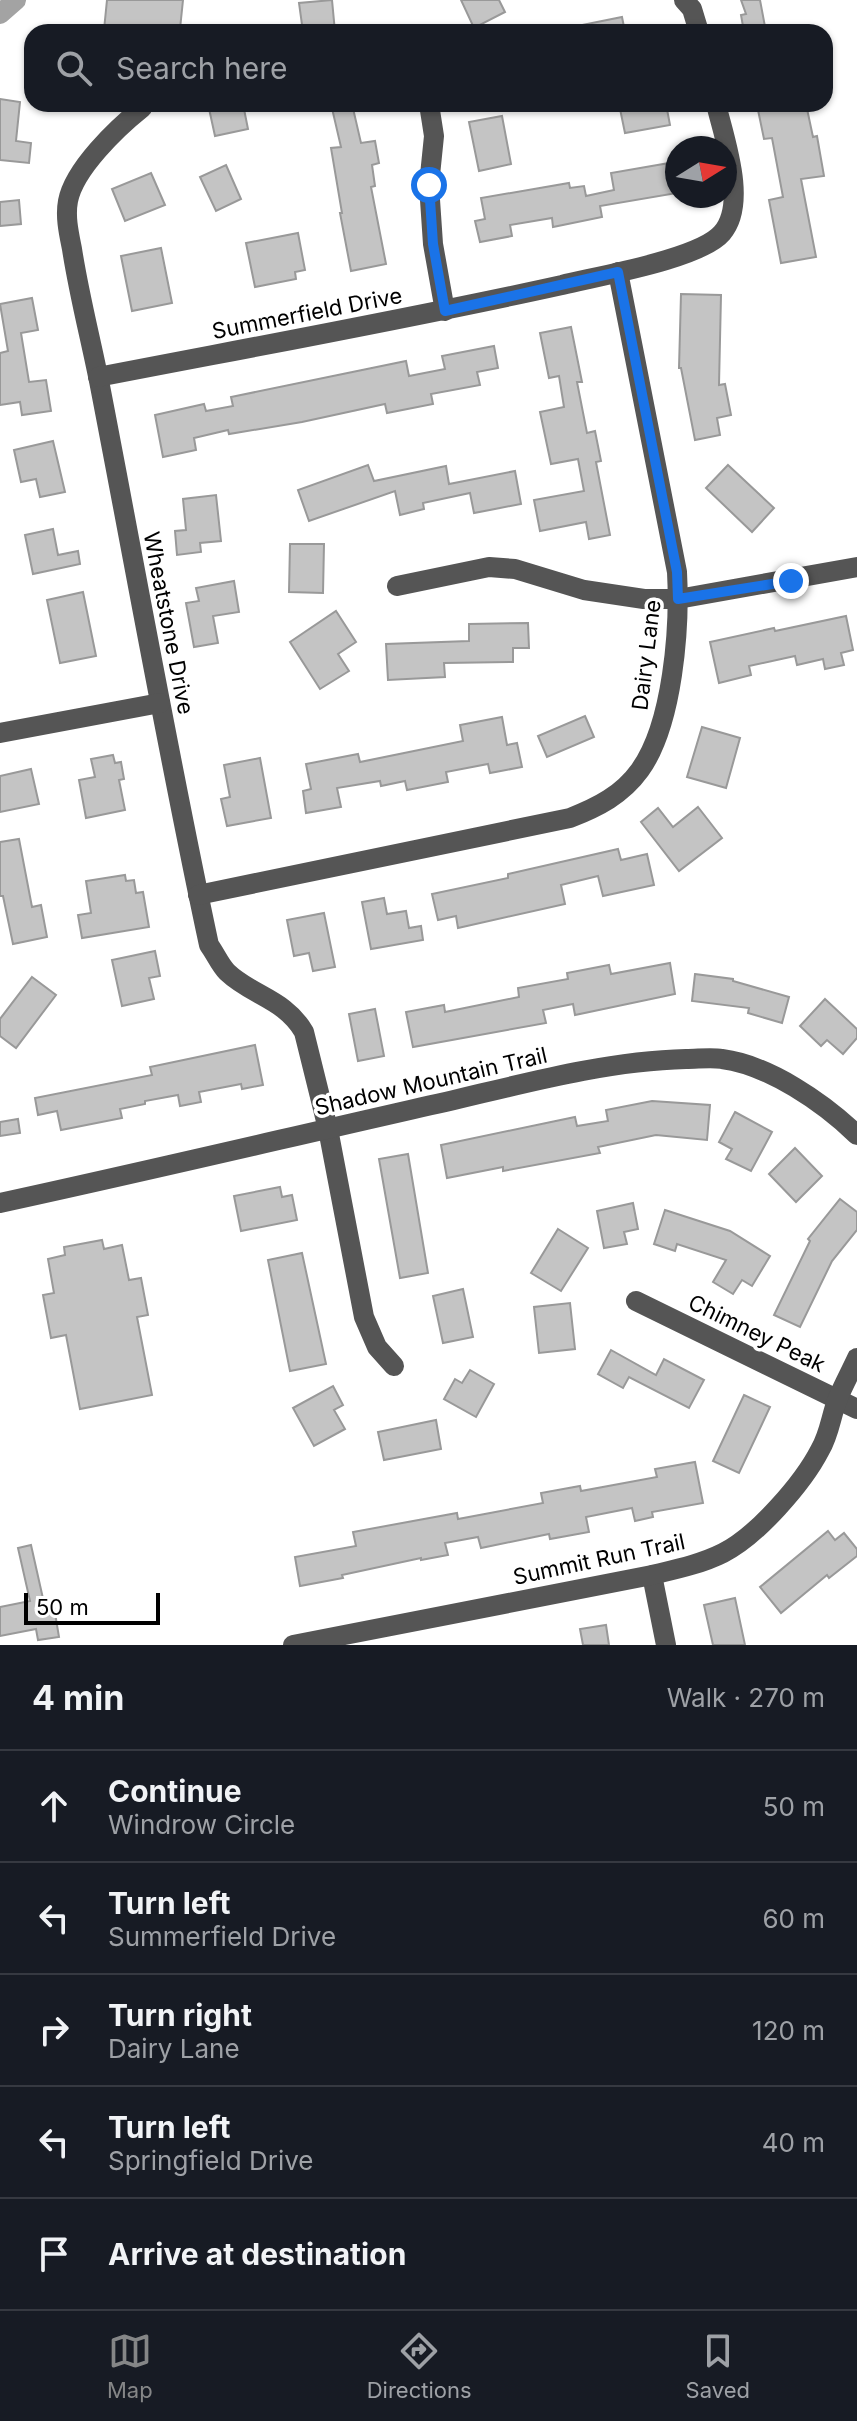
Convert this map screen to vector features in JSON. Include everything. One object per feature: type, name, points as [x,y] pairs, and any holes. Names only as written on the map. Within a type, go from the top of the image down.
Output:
[{"type":"street","points":[[684,0],[692,9],[697,24]]},
{"type":"street","name":"Wheatstone Drive","points":[[137,112],[94,154],[67,203],[68,226],[198,895],[209,945],[227,972],[286,1009],[304,1032],[328,1129],[364,1317],[377,1347],[394,1366]]},
{"type":"street","points":[[430,112],[434,136],[429,185],[432,229],[445,311]]},
{"type":"street","name":"Summerfield Drive","points":[[98,377],[445,311],[618,272],[703,246],[720,235],[729,224],[735,198],[718,112]]},
{"type":"street","name":"Dairy Lane","points":[[198,895],[570,818],[600,806],[641,769],[658,736],[672,674],[677,572],[618,272]]},
{"type":"street","points":[[397,586],[489,567],[515,569],[584,590],[644,599],[678,599],[857,567]]},
{"type":"street","points":[[0,733],[160,703]]},
{"type":"street","name":"Shadow Mountain Trail","points":[[0,1203],[169,1167],[513,1086],[625,1064],[671,1059],[720,1058],[744,1064],[811,1098],[854,1127]]},
{"type":"street","name":"Chimney Peak","points":[[636,1301],[857,1409]]},
{"type":"street","name":"Summit Run Trail","points":[[293,1645],[652,1575],[689,1566],[725,1552],[755,1530],[796,1487],[820,1452],[829,1432],[837,1399],[857,1358]]},
{"type":"street","points":[[652,1575],[666,1645]]},
{"type":"building","points":[[107,0],[183,0],[181,24],[105,24]]},
{"type":"building","points":[[332,0],[334,24],[302,24],[299,3]]},
{"type":"building","points":[[461,0],[499,0],[505,12],[482,24],[472,24]]},
{"type":"building","points":[[741,0],[760,0],[764,24],[743,24],[741,15],[746,14]]},
{"type":"building","points":[[622,17],[623,24],[587,24]]},
{"type":"building","points":[[0,99],[20,102],[16,141],[31,143],[29,163],[0,160]]},
{"type":"building","points":[[210,112],[245,112],[248,129],[215,136]]},
{"type":"building","points":[[333,112],[354,112],[361,143],[375,141],[379,163],[372,165],[375,186],[371,187],[386,264],[351,271],[331,148],[341,147]]},
{"type":"building","points":[[621,112],[668,112],[670,125],[625,133]]},
{"type":"building","points":[[758,112],[808,112],[813,137],[817,136],[824,176],[801,179],[816,257],[781,263],[769,200],[783,197],[772,138],[764,139]]},
{"type":"building","points":[[502,116],[511,164],[479,171],[469,122]]},
{"type":"building","points":[[665,164],[665,195],[600,206],[602,217],[553,227],[552,218],[510,225],[512,236],[480,242],[475,221],[485,219],[481,198],[569,183],[570,188],[584,186],[586,196],[614,190],[611,173]]},
{"type":"building","points":[[226,165],[241,199],[216,211],[200,177]]},
{"type":"building","points":[[151,173],[165,205],[125,221],[112,189]]},
{"type":"building","points":[[19,200],[21,224],[0,226],[0,202]]},
{"type":"building","points":[[298,233],[305,270],[295,272],[296,279],[255,287],[246,243]]},
{"type":"building","points":[[161,248],[172,303],[132,311],[121,256]]},
{"type":"building","points":[[681,294],[721,295],[719,385],[725,384],[731,415],[717,418],[720,435],[695,440],[679,368]]},
{"type":"building","points":[[32,298],[38,330],[21,333],[29,382],[46,380],[51,411],[22,415],[20,402],[0,405],[0,353],[8,351],[0,304]]},
{"type":"building","points":[[571,327],[582,382],[577,382],[587,433],[595,431],[601,461],[596,462],[610,535],[589,539],[586,522],[540,531],[534,500],[584,491],[578,459],[551,464],[540,412],[564,407],[559,376],[549,378],[540,333]]},
{"type":"building","points":[[494,346],[498,368],[477,372],[480,385],[431,394],[433,404],[387,413],[385,404],[302,422],[229,434],[228,430],[194,438],[196,450],[163,457],[155,415],[204,404],[206,411],[233,406],[231,397],[406,361],[409,376],[445,369],[442,356]]},
{"type":"building","points":[[53,441],[65,492],[40,497],[36,479],[21,482],[14,450]]},
{"type":"building","points":[[368,465],[374,481],[446,466],[449,484],[515,471],[521,504],[474,513],[470,493],[423,503],[424,509],[400,515],[395,491],[309,521],[298,490]]},
{"type":"building","points":[[728,465],[774,508],[752,532],[706,488]]},
{"type":"building","points":[[216,495],[221,541],[200,543],[201,552],[177,555],[175,531],[186,530],[183,499]]},
{"type":"building","points":[[53,529],[58,555],[78,551],[80,564],[33,574],[25,535]]},
{"type":"building","points":[[290,544],[324,544],[323,593],[289,592]]},
{"type":"building","points":[[234,581],[239,612],[213,616],[218,643],[194,647],[186,603],[199,601],[196,588]]},
{"type":"building","points":[[83,592],[96,656],[60,663],[47,600]]},
{"type":"building","points":[[336,611],[356,642],[338,654],[349,671],[320,689],[290,642]]},
{"type":"building","points":[[846,616],[853,650],[841,653],[844,665],[825,669],[823,659],[797,665],[795,656],[749,666],[751,675],[719,683],[710,642]]},
{"type":"building","points":[[528,623],[529,648],[513,648],[513,662],[444,663],[445,677],[388,680],[386,644],[469,641],[469,624]]},
{"type":"building","points":[[585,716],[594,737],[547,757],[538,736]]},
{"type":"building","points":[[502,717],[507,745],[517,743],[522,767],[490,773],[488,764],[446,772],[448,782],[407,790],[405,781],[381,786],[380,781],[337,788],[341,807],[306,813],[303,791],[311,789],[306,764],[358,754],[360,762],[463,741],[460,725]]},
{"type":"building","points":[[702,727],[740,738],[726,788],[687,777]]},
{"type":"building","points":[[113,755],[115,763],[121,762],[124,779],[119,780],[125,810],[86,818],[79,780],[95,777],[91,759]]},
{"type":"building","points":[[260,758],[271,818],[227,826],[221,799],[230,797],[224,765]]},
{"type":"building","points":[[31,769],[39,804],[0,812],[0,776]]},
{"type":"building","points":[[698,807],[722,838],[679,871],[641,822],[658,808],[673,827]]},
{"type":"building","points":[[19,839],[32,907],[41,905],[47,937],[13,944],[3,896],[0,896],[0,842]]},
{"type":"building","points":[[618,849],[621,860],[647,854],[654,885],[603,896],[598,876],[561,885],[565,904],[458,928],[456,916],[438,920],[432,894]]},
{"type":"building","points":[[125,875],[126,881],[134,880],[136,893],[143,892],[149,927],[82,938],[78,915],[91,913],[86,881]]},
{"type":"building","points":[[384,898],[387,914],[406,911],[409,928],[421,926],[423,940],[371,949],[362,902]]},
{"type":"building","points":[[324,913],[335,967],[313,971],[309,953],[294,956],[287,920]]},
{"type":"building","points":[[155,951],[160,976],[149,978],[154,999],[122,1006],[112,960]]},
{"type":"building","points":[[670,963],[675,994],[575,1015],[573,1004],[543,1010],[546,1023],[413,1047],[406,1012],[444,1005],[445,1012],[519,997],[518,988],[568,979],[567,973],[609,965],[611,974]]},
{"type":"building","points":[[695,974],[733,979],[789,997],[782,1023],[748,1013],[749,1008],[692,1001]]},
{"type":"building","points":[[32,977],[56,995],[16,1048],[0,1036],[0,1019]]},
{"type":"building","points":[[825,999],[857,1029],[857,1038],[843,1054],[827,1040],[821,1046],[800,1026]]},
{"type":"building","points":[[375,1009],[384,1056],[358,1061],[349,1014]]},
{"type":"building","points":[[255,1045],[263,1085],[242,1089],[241,1084],[199,1092],[201,1102],[180,1106],[178,1095],[145,1101],[145,1104],[120,1109],[122,1118],[61,1130],[57,1111],[38,1115],[35,1098],[152,1075],[150,1067]]},
{"type":"building","points":[[652,1101],[710,1105],[707,1140],[656,1135],[598,1147],[600,1153],[447,1178],[441,1145],[575,1117],[577,1126],[608,1121],[606,1110]]},
{"type":"building","points":[[735,1112],[772,1132],[751,1171],[726,1159],[732,1149],[719,1142]]},
{"type":"building","points":[[18,1119],[20,1133],[0,1136],[0,1122]]},
{"type":"building","points":[[795,1148],[822,1176],[796,1202],[769,1174]]},
{"type":"building","points":[[408,1154],[428,1273],[400,1278],[379,1159]]},
{"type":"building","points":[[280,1187],[282,1197],[292,1195],[297,1220],[241,1231],[234,1196]]},
{"type":"building","points":[[840,1199],[857,1212],[857,1230],[832,1261],[800,1327],[774,1315],[810,1241],[808,1239]]},
{"type":"building","points":[[633,1203],[638,1229],[624,1232],[627,1244],[604,1248],[597,1211]]},
{"type":"building","points":[[665,1210],[730,1231],[770,1256],[752,1286],[742,1280],[733,1294],[713,1282],[726,1260],[677,1244],[675,1251],[654,1244]]},
{"type":"building","points":[[558,1229],[588,1248],[561,1291],[531,1273]]},
{"type":"building","points":[[102,1240],[104,1249],[122,1245],[129,1280],[141,1278],[148,1315],[137,1317],[152,1395],[80,1409],[66,1335],[51,1338],[43,1295],[54,1293],[48,1259],[65,1255],[64,1247]]},
{"type":"building","points":[[302,1253],[326,1364],[290,1371],[268,1260]]},
{"type":"building","points":[[463,1289],[473,1337],[443,1343],[433,1296]]},
{"type":"building","points":[[570,1303],[575,1349],[539,1353],[534,1307]]},
{"type":"building","points":[[611,1350],[656,1375],[664,1359],[704,1380],[689,1408],[629,1377],[623,1388],[598,1374]]},
{"type":"building","points":[[470,1370],[494,1384],[476,1417],[444,1399],[455,1379],[462,1383]]},
{"type":"building","points":[[333,1386],[343,1405],[334,1410],[345,1429],[314,1446],[293,1408]]},
{"type":"building","points":[[744,1395],[770,1407],[739,1473],[713,1461]]},
{"type":"building","points":[[436,1420],[441,1449],[384,1460],[378,1432]]},
{"type":"building","points":[[695,1462],[703,1503],[652,1512],[653,1517],[635,1521],[632,1508],[586,1517],[589,1532],[550,1539],[549,1534],[481,1548],[478,1537],[445,1543],[448,1555],[421,1558],[300,1586],[295,1557],[356,1546],[353,1532],[457,1513],[458,1519],[543,1503],[541,1493],[580,1486],[581,1491],[657,1477],[655,1469]]},
{"type":"building","points":[[828,1531],[835,1540],[844,1533],[857,1549],[857,1556],[829,1578],[827,1575],[781,1613],[760,1587]]},
{"type":"building","points":[[31,1545],[44,1603],[53,1601],[59,1637],[38,1640],[36,1629],[0,1636],[0,1607],[30,1601],[18,1548]]},
{"type":"building","points":[[735,1598],[745,1645],[713,1645],[704,1605]]},
{"type":"building","points":[[606,1625],[609,1645],[583,1645],[580,1629]]},
{"type":"waterway","points":[[0,14],[16,0]]},
{"type":"route","points":[[429,185],[433,244],[445,311],[618,272],[677,572],[678,599],[791,581]]}]
